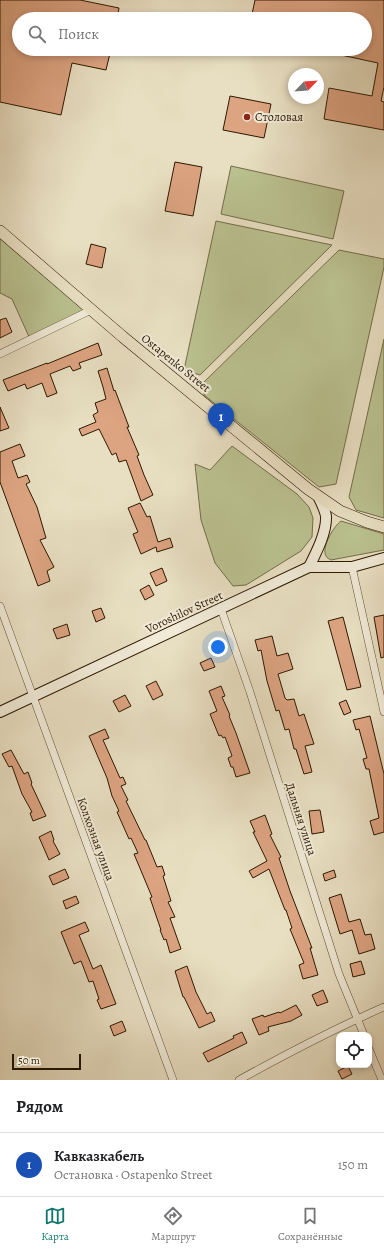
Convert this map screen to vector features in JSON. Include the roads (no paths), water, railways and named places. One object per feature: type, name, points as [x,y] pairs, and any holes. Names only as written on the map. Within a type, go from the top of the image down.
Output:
[{"type":"main road","name":"Ostapenko Street","points":[[0,231],[91,310],[318,496],[340,511],[384,527]]},
{"type":"main road","points":[[309,567],[318,550],[326,523],[326,515],[318,496]]},
{"type":"main road","name":"Voroshilov Street","points":[[0,712],[309,567],[352,567],[384,558]]},
{"type":"street","points":[[0,354],[91,310]]},
{"type":"street","points":[[352,567],[384,712]]},
{"type":"street","name":"Колхозная улица","points":[[0,606],[173,1080]]},
{"type":"street","name":"Дальняя улица","points":[[221,609],[250,692],[339,974],[363,1032]]},
{"type":"street","points":[[239,1080],[271,1062],[384,1007]]},
{"type":"street","points":[[372,1056],[382,1080]]},
{"type":"place","name":"Столовая","points":[[247,117]]},
{"type":"place","name":"Кавказкабель","points":[[221,436]]}]
